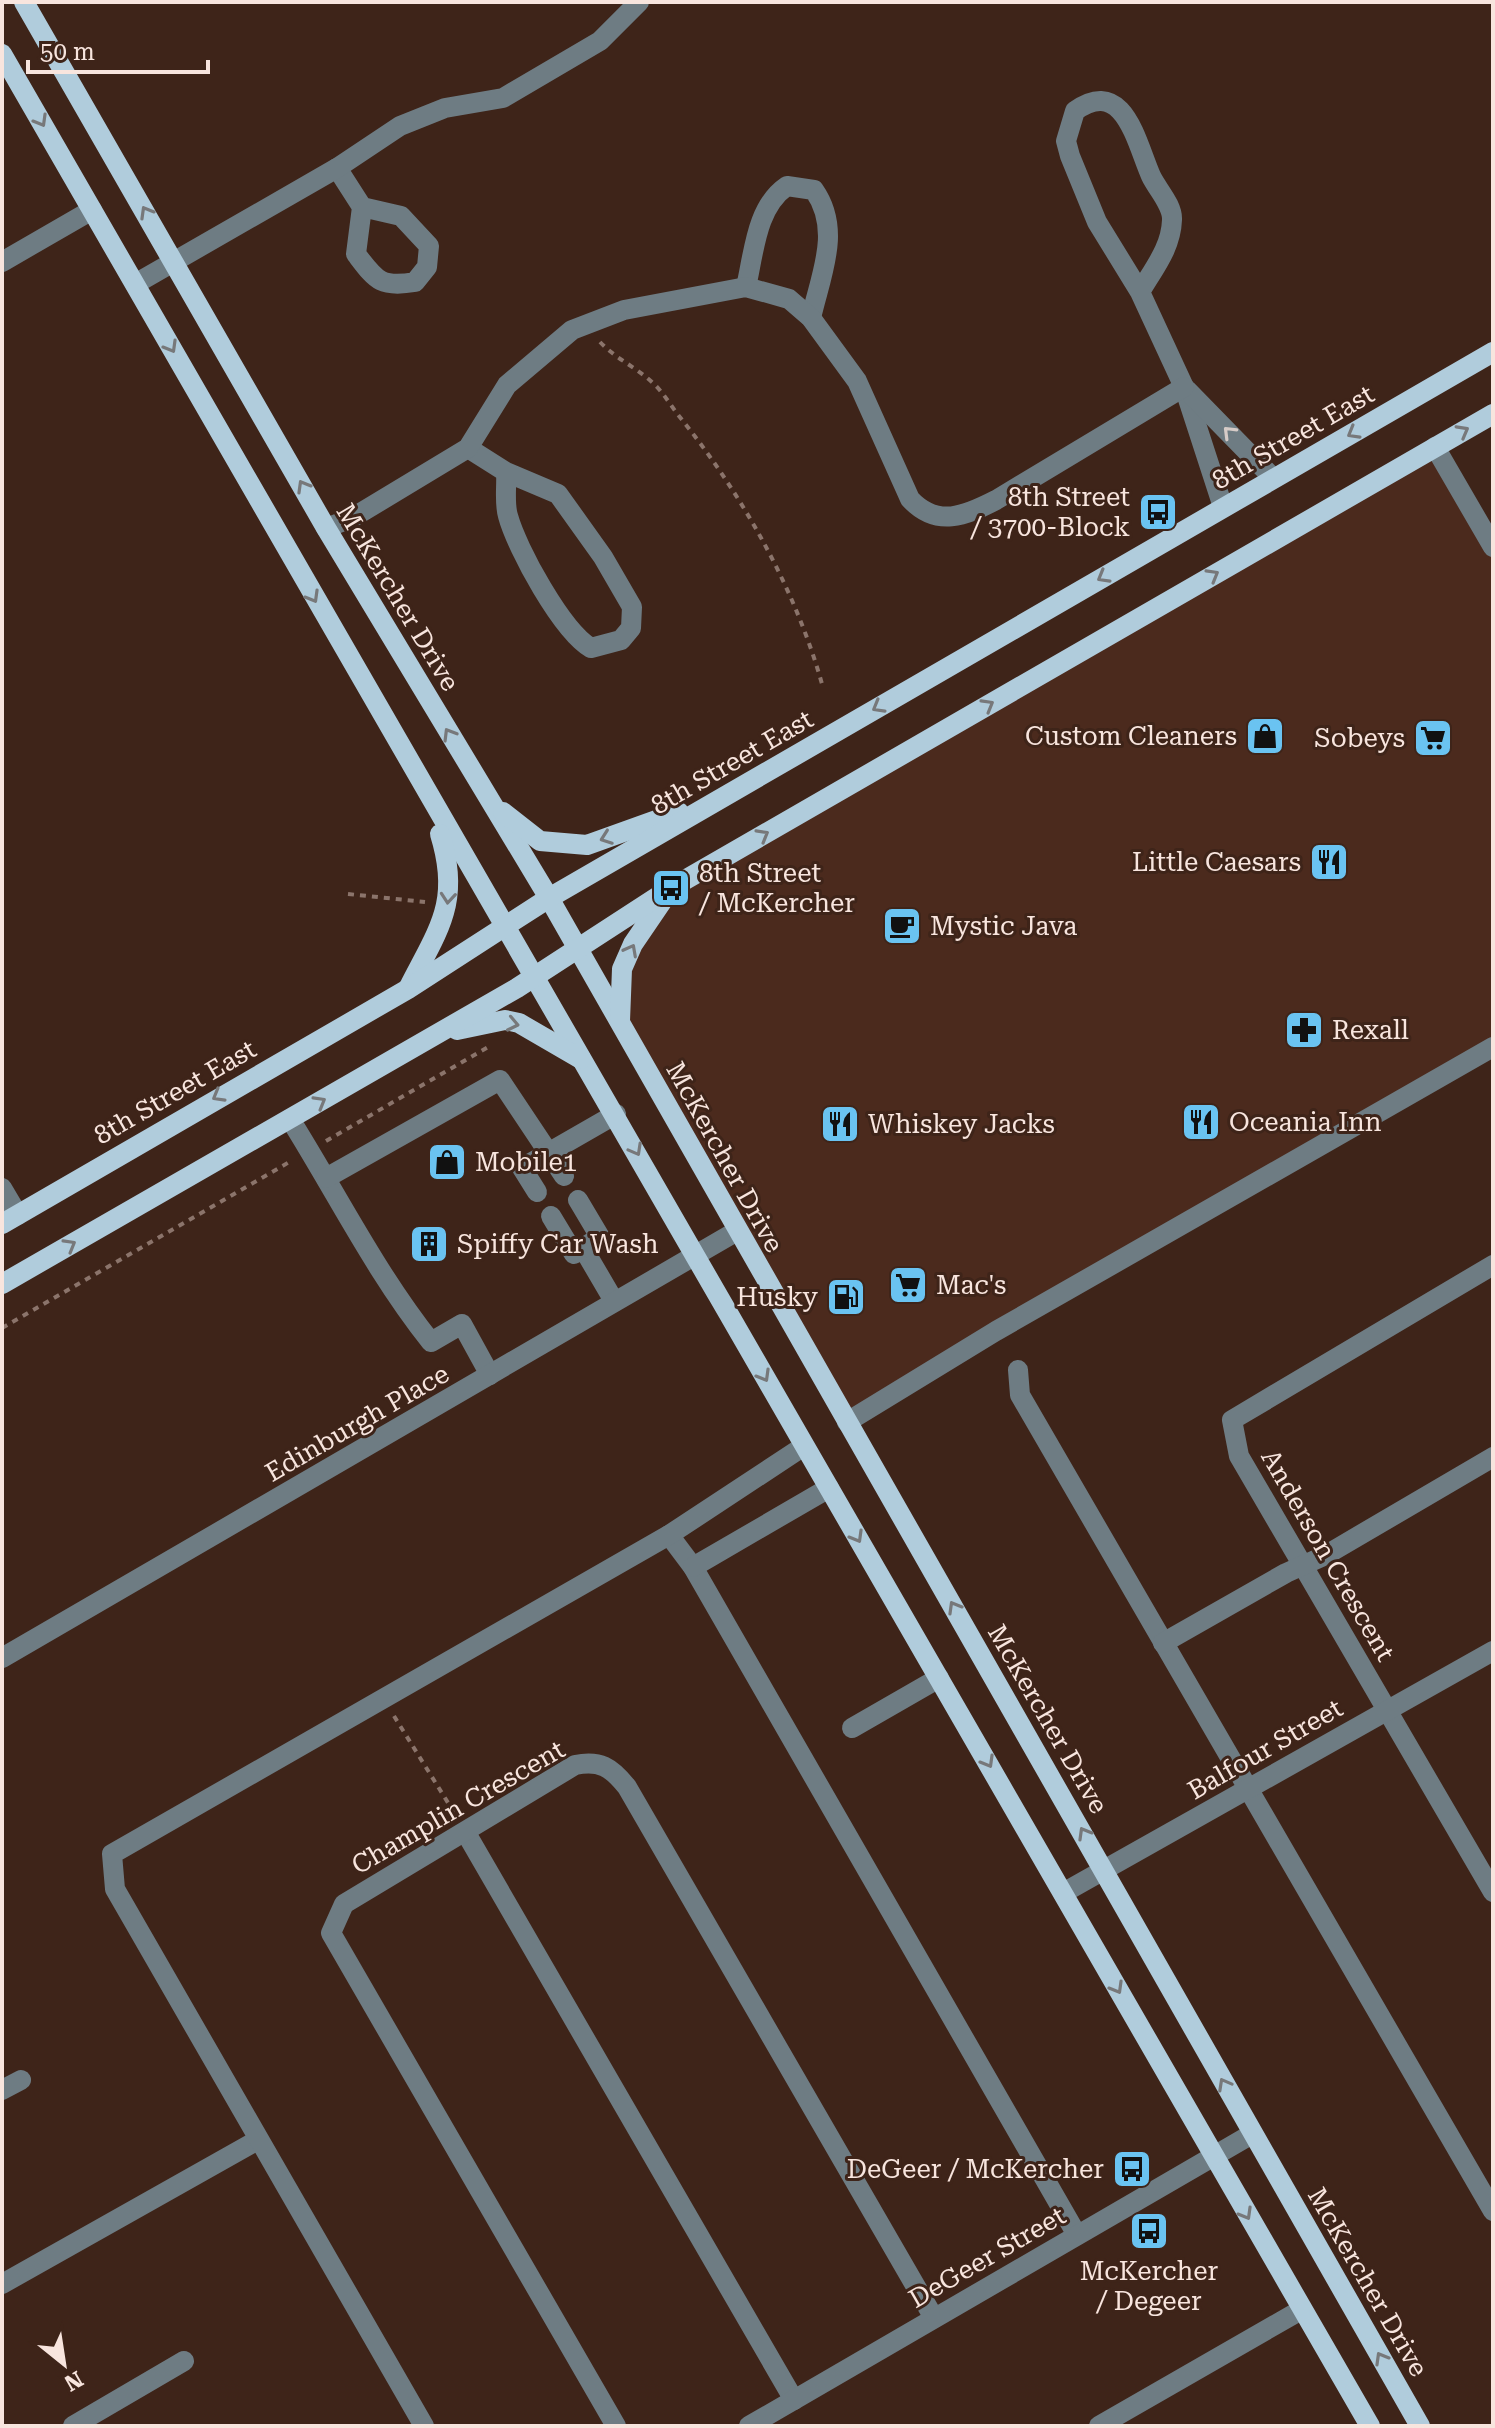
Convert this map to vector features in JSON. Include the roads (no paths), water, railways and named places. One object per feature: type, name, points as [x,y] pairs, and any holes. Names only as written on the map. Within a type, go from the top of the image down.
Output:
[{"type":"main road","name":"McKercher Drive","points":[[24,2],[326,528],[620,1021],[1420,2426]]},
{"type":"main road","points":[[2,54],[1370,2426]]},
{"type":"main road","name":"8th Street East","points":[[10,1219],[408,989],[549,898],[1493,352]]},
{"type":"main road","points":[[2,1284],[534,978],[671,888],[1493,414]]},
{"type":"main road","points":[[489,801],[540,841],[587,845],[732,793]]},
{"type":"main road","points":[[408,989],[447,914],[450,867],[428,796]]},
{"type":"main road","points":[[620,1021],[622,969],[633,944],[671,888]]},
{"type":"main road","points":[[437,1035],[505,1020],[519,1023],[582,1059]]},
{"type":"street","points":[[135,284],[337,168],[400,126],[445,108],[503,98],[600,41],[639,2]]},
{"type":"street","points":[[1140,292],[1170,243],[1173,215],[1152,179],[1131,126],[1120,110],[1098,99],[1075,111],[1066,141],[1097,222],[1140,292],[1184,387],[1223,507]]},
{"type":"street","points":[[337,168],[362,207]]},
{"type":"street","points":[[746,287],[764,211],[774,194],[787,186],[814,190],[826,207],[830,239],[811,318]]},
{"type":"street","points":[[2,262],[92,210]]},
{"type":"street","points":[[326,528],[352,518],[468,448],[507,385],[572,330],[624,310],[746,287],[789,299],[811,318],[857,381],[910,499],[920,510],[937,517],[964,517],[1184,387]]},
{"type":"street","points":[[1184,387],[1273,478]]},
{"type":"street","points":[[1435,447],[1493,547]]},
{"type":"street","points":[[468,448],[506,472],[558,494],[582,525],[632,607],[631,628],[621,640],[591,648],[579,641],[557,612],[507,515],[506,472]]},
{"type":"street","points":[[847,1422],[996,1331],[1493,1047]]},
{"type":"street","points":[[326,1178],[500,1080],[564,1176]]},
{"type":"street","points":[[537,1192],[522,1168],[616,1114]]},
{"type":"street","points":[[290,1119],[391,1290],[431,1342],[462,1324],[490,1375]]},
{"type":"street","points":[[2,1188],[10,1219]]},
{"type":"street","points":[[551,1216],[574,1254],[600,1237],[578,1200]]},
{"type":"street","name":"Edinburgh Place","points":[[2,1658],[737,1231]]},
{"type":"street","points":[[583,1248],[614,1301]]},
{"type":"street","name":"Anderson Crescent","points":[[1493,1265],[1232,1420],[1239,1456],[1493,1892]]},
{"type":"street","points":[[1018,1370],[1020,1395],[1493,2211]]},
{"type":"street","points":[[420,2425],[115,1889],[112,1854],[669,1535],[804,1446]]},
{"type":"street","points":[[1163,1643],[1493,1457]]},
{"type":"street","points":[[693,1567],[829,1488]]},
{"type":"street","points":[[669,1535],[693,1567],[1077,2235]]},
{"type":"street","name":"Balfour Street","points":[[1063,1893],[1493,1651]]},
{"type":"street","points":[[852,1728],[939,1678]]},
{"type":"street","name":"Champlin Crescent","points":[[616,2426],[331,1933],[344,1904],[575,1765],[594,1761],[620,1778],[934,2318]]},
{"type":"street","points":[[466,1833],[794,2400]]},
{"type":"street","points":[[2,2090],[21,2080]]},
{"type":"street","name":"DeGeer Street","points":[[749,2426],[1252,2134]]},
{"type":"street","points":[[2,2284],[258,2140]]},
{"type":"street","points":[[1099,2426],[1301,2310]]},
{"type":"street","points":[[73,2426],[184,2361]]},
{"type":"place","name":"8th Street / 3700-Block","points":[[1158,512]]},
{"type":"place","name":"Custom Cleaners","points":[[1265,736]]},
{"type":"place","name":"Sobeys","points":[[1433,738]]},
{"type":"place","name":"Little Caesars","points":[[1329,862]]},
{"type":"place","name":"8th Street / McKercher","points":[[671,888]]},
{"type":"place","name":"Mystic Java","points":[[902,926]]},
{"type":"place","name":"Rexall","points":[[1304,1030]]},
{"type":"place","name":"Oceania Inn","points":[[1201,1122]]},
{"type":"place","name":"Whiskey Jacks","points":[[840,1124]]},
{"type":"place","name":"Mobile1","points":[[447,1162]]},
{"type":"place","name":"Spiffy Car Wash","points":[[429,1244]]},
{"type":"place","name":"Mac's","points":[[908,1285]]},
{"type":"place","name":"Husky","points":[[846,1297]]},
{"type":"place","name":"DeGeer / McKercher","points":[[1132,2169]]},
{"type":"place","name":"McKercher / Degeer","points":[[1149,2231]]}]
